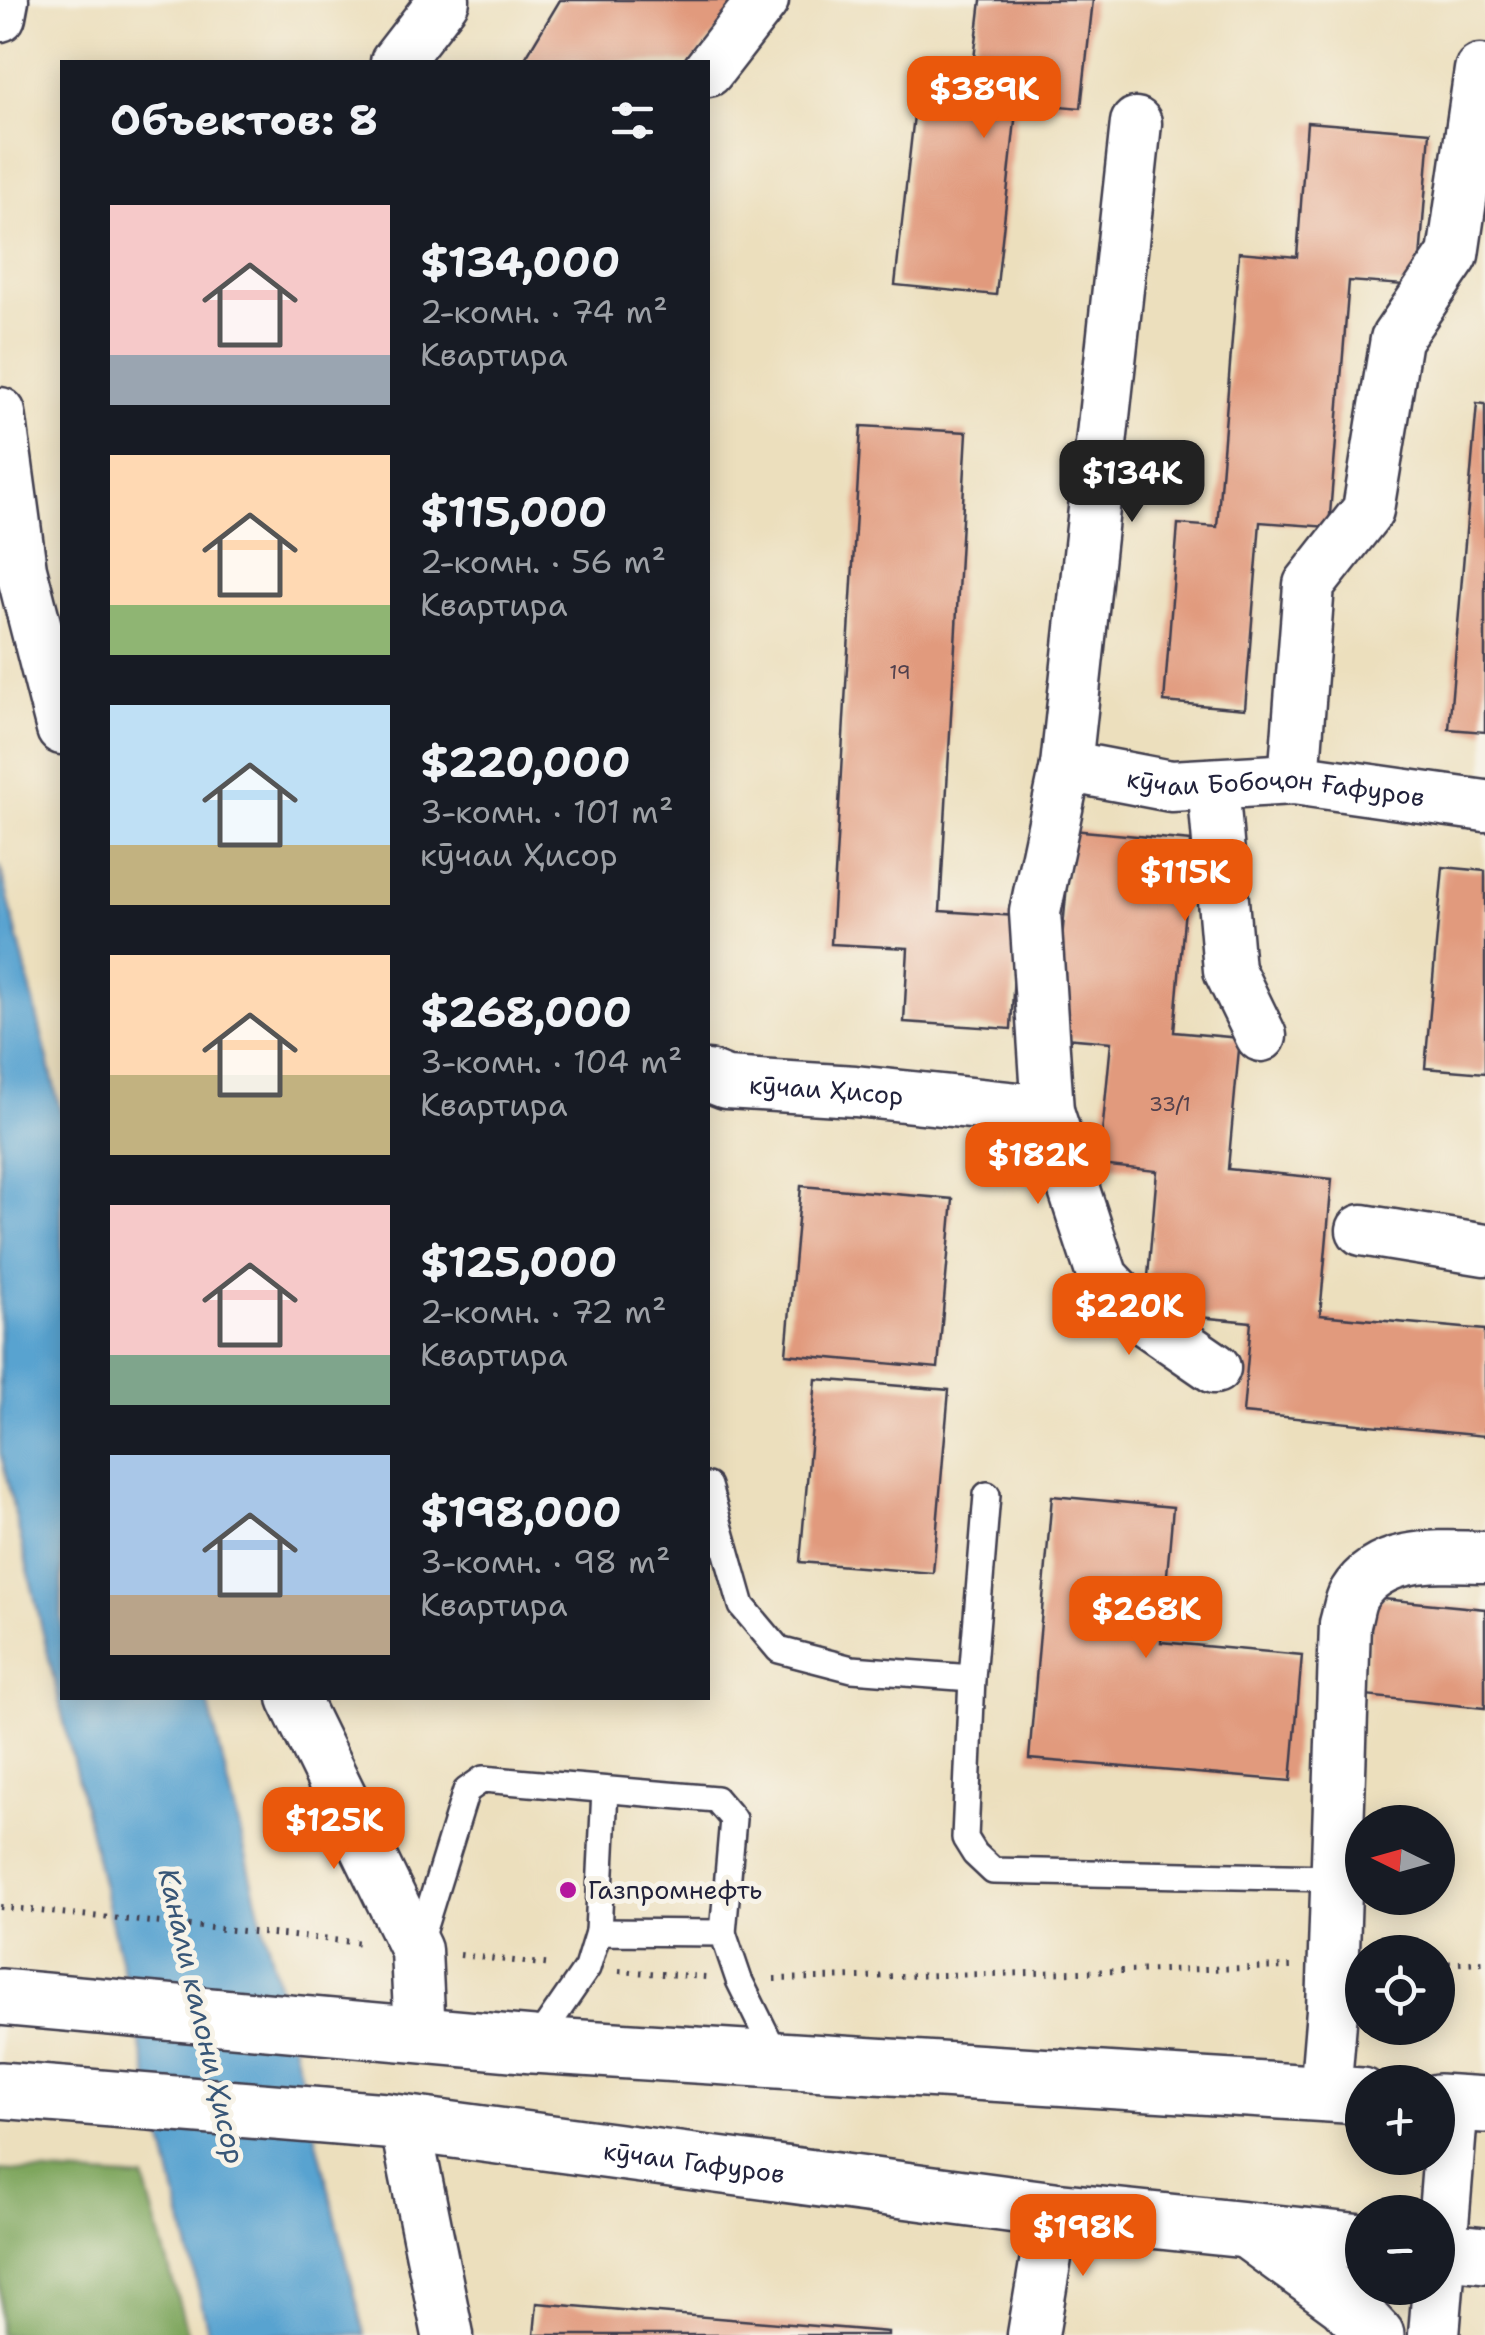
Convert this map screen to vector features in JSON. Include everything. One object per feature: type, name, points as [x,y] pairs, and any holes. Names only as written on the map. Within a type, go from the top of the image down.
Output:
[{"type":"main road","points":[[10,1998],[533,2046],[1344,2095]]},
{"type":"main road","name":"кӯчаи Гафуров","points":[[11,2090],[396,2122],[1054,2210],[1345,2240]]},
{"type":"main road","points":[[1246,2229],[1344,2301],[1376,2335]]},
{"type":"street","points":[[0,16],[3,0]]},
{"type":"street","points":[[407,60],[444,0]]},
{"type":"street","points":[[710,68],[763,0]]},
{"type":"street","points":[[1294,779],[1309,585],[1368,510],[1396,339],[1452,255],[1480,70]]},
{"type":"street","points":[[1136,123],[1066,766],[1035,912],[1048,1111],[1104,1278],[1138,1315],[1215,1368]]},
{"type":"street","points":[[0,414],[21,569],[60,721]]},
{"type":"street","name":"кӯчаи Бобоҷон Ғафуров","points":[[1066,766],[1172,786],[1294,779],[1485,806]]},
{"type":"street","points":[[1213,784],[1229,970],[1261,1036]]},
{"type":"street","name":"кӯчаи Ҳисор","points":[[710,1077],[726,1083],[855,1091],[1048,1111]]},
{"type":"street","points":[[1362,1230],[1485,1250]]},
{"type":"street","points":[[1344,2095],[1332,2010],[1331,1966],[1345,1624],[1353,1595],[1384,1564],[1441,1556],[1485,1557]]},
{"type":"street","points":[[295,1700],[416,1950],[405,2033]]},
{"type":"street","points":[[1455,2222],[1459,2103]]},
{"type":"street","points":[[396,2122],[448,2335]]},
{"type":"street","points":[[1033,2335],[1054,2210]]},
{"type":"street","points":[[1434,2335],[1441,2305]]},
{"type":"lane","points":[[710,1493],[742,1606],[779,1650],[852,1668],[972,1678]]},
{"type":"lane","points":[[986,1495],[965,1838],[974,1854],[993,1870],[1335,1878]]},
{"type":"lane","points":[[416,1950],[466,1791],[484,1779],[716,1799],[732,1819],[723,1933],[739,1980],[779,2061]]},
{"type":"lane","points":[[533,2046],[587,1968],[598,1932],[606,1790]]},
{"type":"lane","points":[[598,1932],[723,1933]]},
{"type":"path","points":[[0,1907],[587,1968],[739,1980],[1331,1966]]},
{"type":"path","points":[[1455,1963],[1485,1962]]},
{"type":"green space","points":[[0,2170],[144,2179],[188,2335],[0,2335]]},
{"type":"water","name":"Канали калони Ҳисор","points":[[0,865],[60,1109],[60,1700],[207,1700],[365,2335],[209,2335],[0,1451]]},
{"type":"building","points":[[560,0],[743,0],[694,60],[524,60]]},
{"type":"building","points":[[981,0],[1093,0],[1081,108],[1017,102],[996,295],[895,285],[917,88],[970,93]]},
{"type":"building","points":[[1307,122],[1430,132],[1418,286],[1349,281],[1329,527],[1260,522],[1245,709],[1164,702],[1178,524],[1217,527],[1239,252],[1297,257]]},
{"type":"building","points":[[1477,403],[1485,404],[1485,732],[1449,729]]},
{"type":"building","points":[[861,426],[967,432],[940,911],[1017,916],[1011,1029],[904,1022],[908,948],[831,944]]},
{"type":"building","points":[[1072,830],[1191,841],[1174,1032],[1240,1038],[1228,1169],[1332,1179],[1320,1315],[1485,1330],[1485,1436],[1243,1413],[1251,1322],[1145,1312],[1157,1171],[1099,1165],[1111,1042],[1053,1037]]},
{"type":"building","points":[[1443,867],[1485,871],[1485,1073],[1425,1068]]},
{"type":"building","points":[[801,1186],[953,1199],[938,1368],[786,1354]]},
{"type":"building","points":[[816,1379],[949,1390],[933,1573],[800,1562]]},
{"type":"building","points":[[1052,1496],[1173,1507],[1161,1642],[1302,1655],[1291,1781],[1029,1759]]},
{"type":"building","points":[[1373,1598],[1485,1609],[1485,1708],[1365,1696]]},
{"type":"building","points":[[537,2303],[888,2332],[888,2335],[534,2335]]},
{"type":"place","name":"Газпромнефть","points":[[568,1890]]}]
